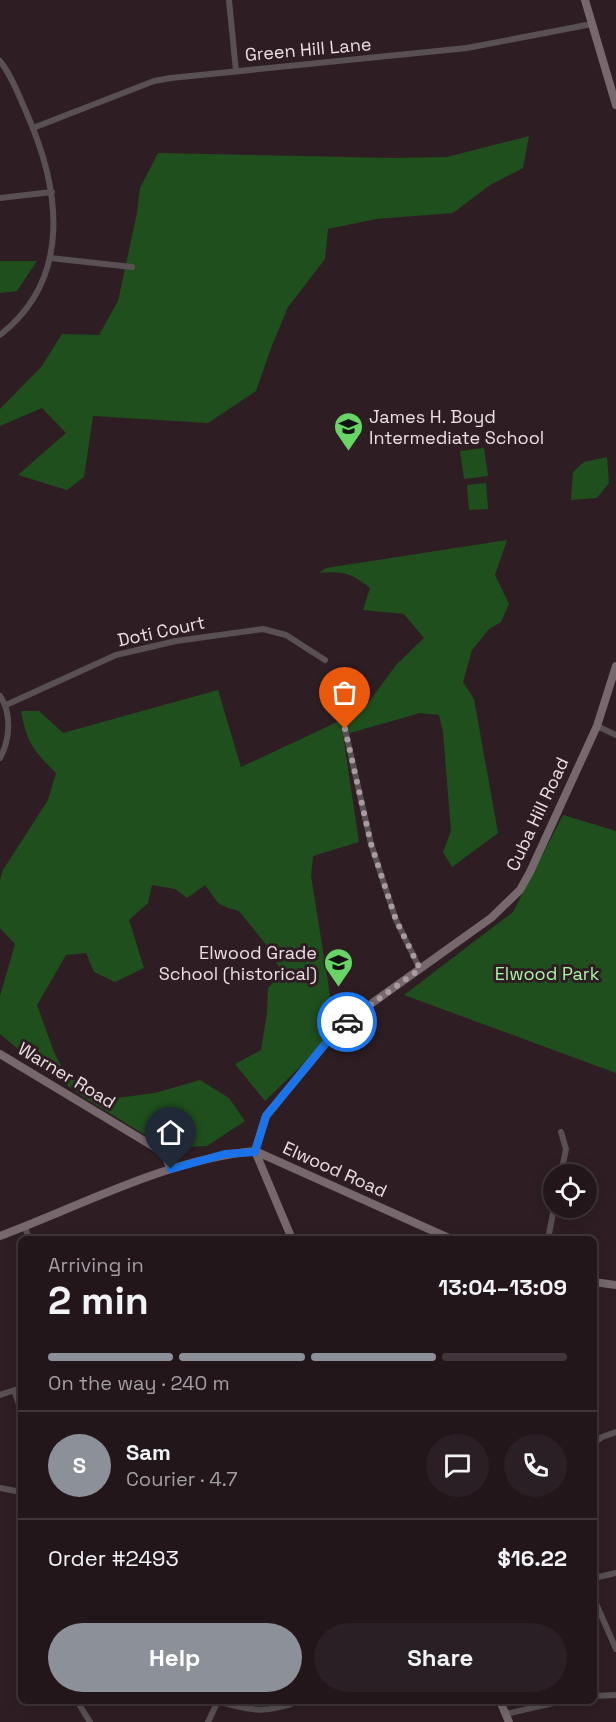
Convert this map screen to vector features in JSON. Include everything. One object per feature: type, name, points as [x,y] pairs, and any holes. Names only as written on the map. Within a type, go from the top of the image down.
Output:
[{"type":"main road","points":[[585,0],[616,105]]},
{"type":"main road","name":"Cuba Hill Road","points":[[255,1152],[266,1116],[340,1026],[491,918],[520,890],[531,872],[597,726],[616,666]]},
{"type":"main road","name":"Warner Road","points":[[0,1054],[156,1148],[166,1158],[171,1169]]},
{"type":"main road","points":[[255,1152],[291,1236]]},
{"type":"main road","name":"Elwood Road","points":[[0,1236],[171,1169],[225,1154],[255,1152],[444,1236]]},
{"type":"main road","points":[[597,1282],[616,1285]]},
{"type":"main road","points":[[501,1704],[508,1718]]},
{"type":"street","points":[[229,0],[236,71]]},
{"type":"street","name":"Green Hill Lane","points":[[33,128],[154,81],[467,48],[592,24]]},
{"type":"street","points":[[0,61],[15,85],[33,128],[52,192],[54,236],[50,258],[35,296],[12,326],[0,335]]},
{"type":"street","points":[[0,198],[52,192]]},
{"type":"street","points":[[50,258],[132,267]]},
{"type":"street","name":"Doti Court","points":[[6,705],[116,655],[176,641],[263,629],[286,635],[324,660]]},
{"type":"street","points":[[0,696],[6,705],[8,735],[0,758]]},
{"type":"street","points":[[597,726],[616,735]]},
{"type":"street","points":[[345,729],[371,844],[396,920],[420,969]]},
{"type":"street","points":[[561,1132],[566,1149],[563,1164]]},
{"type":"street","points":[[549,1236],[552,1218]]},
{"type":"street","points":[[25,1227],[28,1236]]},
{"type":"street","points":[[0,1395],[18,1389]]},
{"type":"street","points":[[597,1441],[616,1432]]},
{"type":"street","points":[[0,1488],[18,1491]]},
{"type":"street","points":[[597,1577],[616,1573]]},
{"type":"street","points":[[597,1606],[616,1649]]},
{"type":"street","points":[[597,1696],[616,1695]]},
{"type":"street","points":[[79,1704],[90,1722]]},
{"type":"street","points":[[208,1722],[217,1704]]},
{"type":"street","points":[[227,1704],[245,1710],[276,1709],[290,1704]]},
{"type":"street","points":[[508,1718],[552,1704]]},
{"type":"green space","points":[[529,136],[523,168],[490,185],[453,213],[376,219],[328,229],[325,259],[288,307],[256,391],[208,423],[93,416],[84,477],[67,490],[18,475],[66,433],[42,408],[0,426],[0,409],[42,366],[62,334],[99,335],[118,301],[137,213],[140,188],[158,153],[447,157]]},
{"type":"green space","points":[[0,261],[37,261],[17,291],[0,293]]},
{"type":"green space","points":[[484,448],[488,476],[464,479],[460,451]]},
{"type":"green space","points":[[607,457],[609,483],[597,498],[571,500],[573,472],[584,462]]},
{"type":"green space","points":[[486,483],[488,509],[469,510],[467,485]]},
{"type":"green space","points":[[507,540],[495,575],[509,604],[501,622],[489,629],[472,650],[463,682],[474,699],[498,833],[452,867],[443,852],[451,831],[443,732],[439,715],[420,713],[343,735],[359,842],[313,856],[311,876],[336,1032],[265,1101],[235,1064],[261,1050],[267,1013],[268,988],[282,973],[268,947],[239,911],[218,903],[205,885],[187,898],[175,889],[152,885],[148,903],[129,920],[144,968],[115,982],[94,972],[86,953],[66,955],[37,1005],[54,1052],[66,1076],[109,1099],[155,1093],[200,1080],[229,1098],[245,1121],[207,1146],[166,1148],[85,1098],[30,1059],[0,1034],[0,996],[15,944],[0,928],[0,880],[3,870],[48,800],[56,773],[32,745],[21,711],[39,711],[63,733],[218,690],[241,767],[363,710],[396,665],[424,638],[404,614],[363,610],[370,588],[358,579],[334,572],[319,573],[326,568]]},
{"type":"green space","name":"Elwood Park","points":[[563,815],[616,831],[616,1073],[404,995],[513,912]]},
{"type":"way so far","points":[[345,729],[371,844],[396,920],[420,969],[347,1022]]},
{"type":"place","name":"James H. Boyd Intermediate School","points":[[348,452]]},
{"type":"place","name":"Elwood Grade School (historical)","points":[[338,988]]},
{"type":"route","points":[[171,1169],[225,1154],[255,1152],[266,1116],[340,1026],[347,1022]]}]
